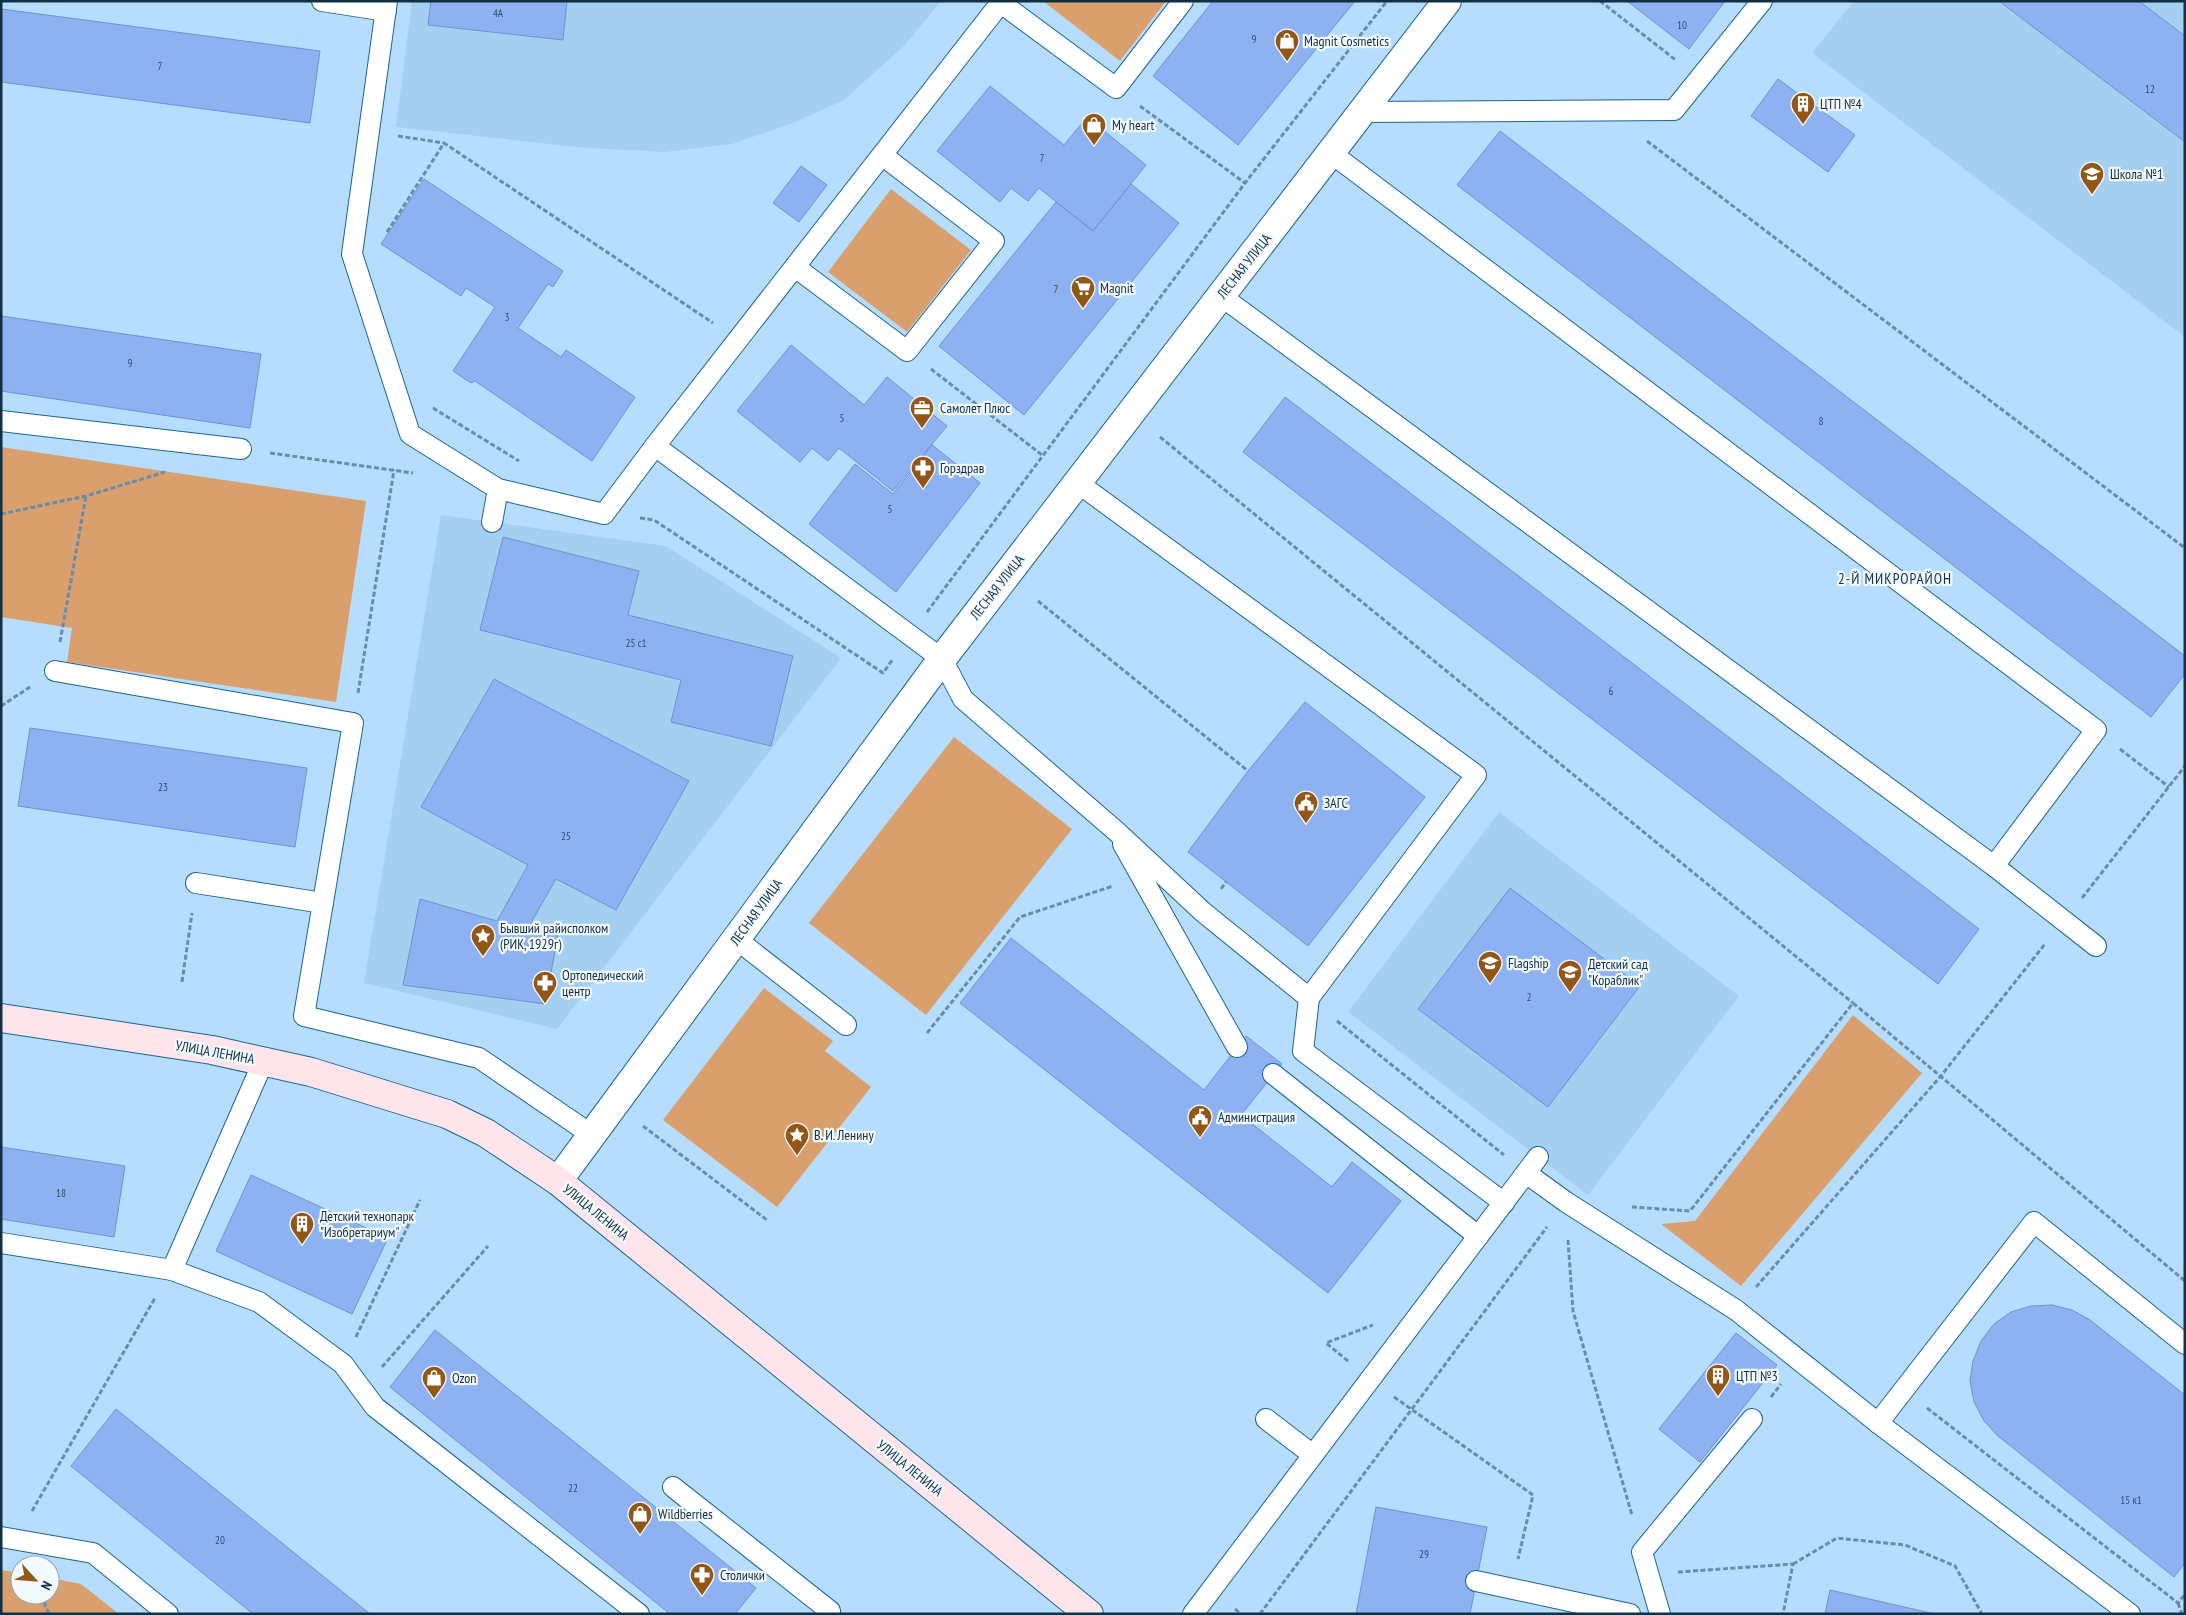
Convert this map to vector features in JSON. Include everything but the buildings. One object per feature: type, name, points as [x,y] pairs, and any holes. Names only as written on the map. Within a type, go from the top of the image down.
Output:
[{"type":"street","name":"ЛЕСНАЯ УЛИЦА","points":[[558,1181],[942,659],[1447,1]]},
{"type":"street","name":"УЛИЦА ЛЕНИНА","points":[[1,1018],[264,1060],[383,1093],[447,1114],[486,1133],[558,1181],[1090,1614]]},
{"type":"lane","points":[[322,1],[386,6],[352,254],[410,434],[498,488],[604,514],[1001,2],[1116,88],[1183,1]]},
{"type":"lane","points":[[1363,112],[1674,110],[1762,1]]},
{"type":"lane","points":[[1331,153],[2096,730],[1994,866]]},
{"type":"lane","points":[[795,267],[907,351],[994,241],[882,155]]},
{"type":"lane","points":[[1221,296],[1994,866],[2096,946]]},
{"type":"lane","points":[[1,421],[242,449]]},
{"type":"lane","points":[[655,446],[942,659],[963,699],[1116,831],[1203,912],[1309,998]]},
{"type":"lane","points":[[1078,483],[1476,775],[1309,998],[1303,1051],[1504,1203]]},
{"type":"lane","points":[[492,522],[498,488]]},
{"type":"lane","points":[[55,671],[353,723],[304,1016],[479,1058],[592,1135]]},
{"type":"lane","points":[[1116,831],[1140,877],[1237,1047]]},
{"type":"lane","points":[[196,883],[323,904]]},
{"type":"lane","points":[[736,939],[846,1025]]},
{"type":"lane","points":[[172,1270],[264,1060]]},
{"type":"lane","points":[[1273,1074],[1478,1236]]},
{"type":"lane","points":[[1193,1614],[1538,1157]]},
{"type":"lane","points":[[1526,1173],[1566,1202],[1736,1310],[1878,1423],[2130,1614]]},
{"type":"lane","points":[[1878,1423],[2034,1222],[2185,1344]]},
{"type":"lane","points":[[1,1243],[172,1270],[259,1302],[342,1364],[375,1407],[638,1614]]},
{"type":"lane","points":[[1266,1419],[1313,1455]]},
{"type":"lane","points":[[1660,1614],[1642,1552],[1752,1419]]},
{"type":"lane","points":[[673,1487],[830,1611]]},
{"type":"lane","points":[[8,1538],[93,1554],[168,1614]]},
{"type":"lane","points":[[1476,1581],[1630,1614]]},
{"type":"path","points":[[604,514],[654,520],[883,673],[1042,455],[1245,183],[1387,1]]},
{"type":"path","points":[[1600,1],[1700,79]]},
{"type":"path","points":[[1116,88],[1245,183]]},
{"type":"path","points":[[1606,110],[2185,548]]},
{"type":"path","points":[[369,132],[444,143],[738,340]]},
{"type":"path","points":[[359,274],[444,143]]},
{"type":"path","points":[[907,351],[1042,455]]},
{"type":"path","points":[[394,383],[520,462]]},
{"type":"path","points":[[1160,437],[1853,1003],[2185,1281]]},
{"type":"path","points":[[353,723],[394,470]]},
{"type":"path","points":[[1,706],[55,671],[86,496]]},
{"type":"path","points":[[1038,601],[1248,771]]},
{"type":"path","points":[[2096,730],[2169,787]]},
{"type":"path","points":[[927,1033],[1020,918],[1140,877]]},
{"type":"path","points":[[182,982],[196,883]]},
{"type":"path","points":[[1309,998],[1526,1173]]},
{"type":"path","points":[[1631,1207],[1690,1211],[1853,1003]]},
{"type":"path","points":[[1736,1310],[1940,1077]]},
{"type":"path","points":[[643,1126],[768,1220]]},
{"type":"path","points":[[342,1364],[420,1200]]},
{"type":"path","points":[[1260,1614],[1566,1202]]},
{"type":"path","points":[[1566,1202],[1573,1311],[1642,1552]]},
{"type":"path","points":[[362,1390],[488,1246]]},
{"type":"path","points":[[8,1538],[172,1270]]},
{"type":"path","points":[[1752,1419],[1801,1361]]},
{"type":"path","points":[[1370,1379],[1411,1411],[1533,1495],[1512,1588]]},
{"type":"path","points":[[1924,1405],[2178,1603],[2182,1614]]},
{"type":"path","points":[[1648,1574],[1793,1564],[1837,1538],[1905,1544],[1955,1566],[1982,1614]]},
{"type":"path","points":[[1783,1614],[1793,1564]]},
{"type":"path","points":[[2178,1603],[2185,1594]]},
{"type":"shaded area","points":[[412,1],[941,1],[905,45],[844,100],[793,123],[732,144],[665,152],[586,148],[396,127]]},
{"type":"shaded area","points":[[1043,1],[1166,1],[1120,61]]},
{"type":"shaded area","name":"Школа №1","points":[[1854,1],[2185,1],[2185,337],[1812,53]]},
{"type":"shaded area","points":[[891,189],[971,250],[907,332],[828,272]]},
{"type":"shaded area","points":[[1,447],[366,501],[336,702],[67,662],[72,628],[1,617]]},
{"type":"shaded area","points":[[441,515],[666,546],[841,658],[557,1029],[364,983]]},
{"type":"shaded area","points":[[954,737],[1072,829],[926,1015],[809,923]]},
{"type":"shaded area","points":[[1499,812],[1739,996],[1588,1195],[1348,1012]]},
{"type":"shaded area","points":[[764,988],[833,1041],[825,1051],[871,1087],[777,1207],[663,1120]]},
{"type":"shaded area","points":[[1853,1015],[1922,1073],[1741,1286],[1661,1224],[1695,1221]]},
{"type":"shaded area","points":[[1,1570],[10,1571],[10,1605],[60,1605],[60,1580],[81,1584],[119,1614],[1,1614]]},
{"type":"place","name":"Magnit Cosmetics","points":[[1287,62]]},
{"type":"place","name":"ЦТП №4","points":[[1803,125]]},
{"type":"place","name":"My heart","points":[[1094,146]]},
{"type":"place","name":"Школа №1","points":[[2092,195]]},
{"type":"place","name":"Magnit","points":[[1083,309]]},
{"type":"place","name":"Самолет Плюс","points":[[922,429]]},
{"type":"place","name":"Горздрав","points":[[923,489]]},
{"type":"place","name":"ЗАГС","points":[[1306,824]]},
{"type":"place","name":"Бывший райисполком (РИК, 1929г)","points":[[483,957]]},
{"type":"place","name":"Flagship","points":[[1490,984]]},
{"type":"place","name":"Детский сад \"Кораблик\"","points":[[1570,993]]},
{"type":"place","name":"Ортопедический центр","points":[[545,1004]]},
{"type":"place","name":"Администрация","points":[[1200,1138]]},
{"type":"place","name":"В. И. Ленину","points":[[797,1156]]},
{"type":"place","name":"Детский технопарк \"Изобретариум\"","points":[[302,1245]]},
{"type":"place","name":"ЦТП №3","points":[[1718,1397]]},
{"type":"place","name":"Ozon","points":[[434,1399]]},
{"type":"place","name":"Wildberries","points":[[640,1535]]},
{"type":"place","name":"Столички","points":[[702,1596]]},
{"type":"district","name":"2-Й МИКРОРАЙОН","points":[[1895,579]]}]
